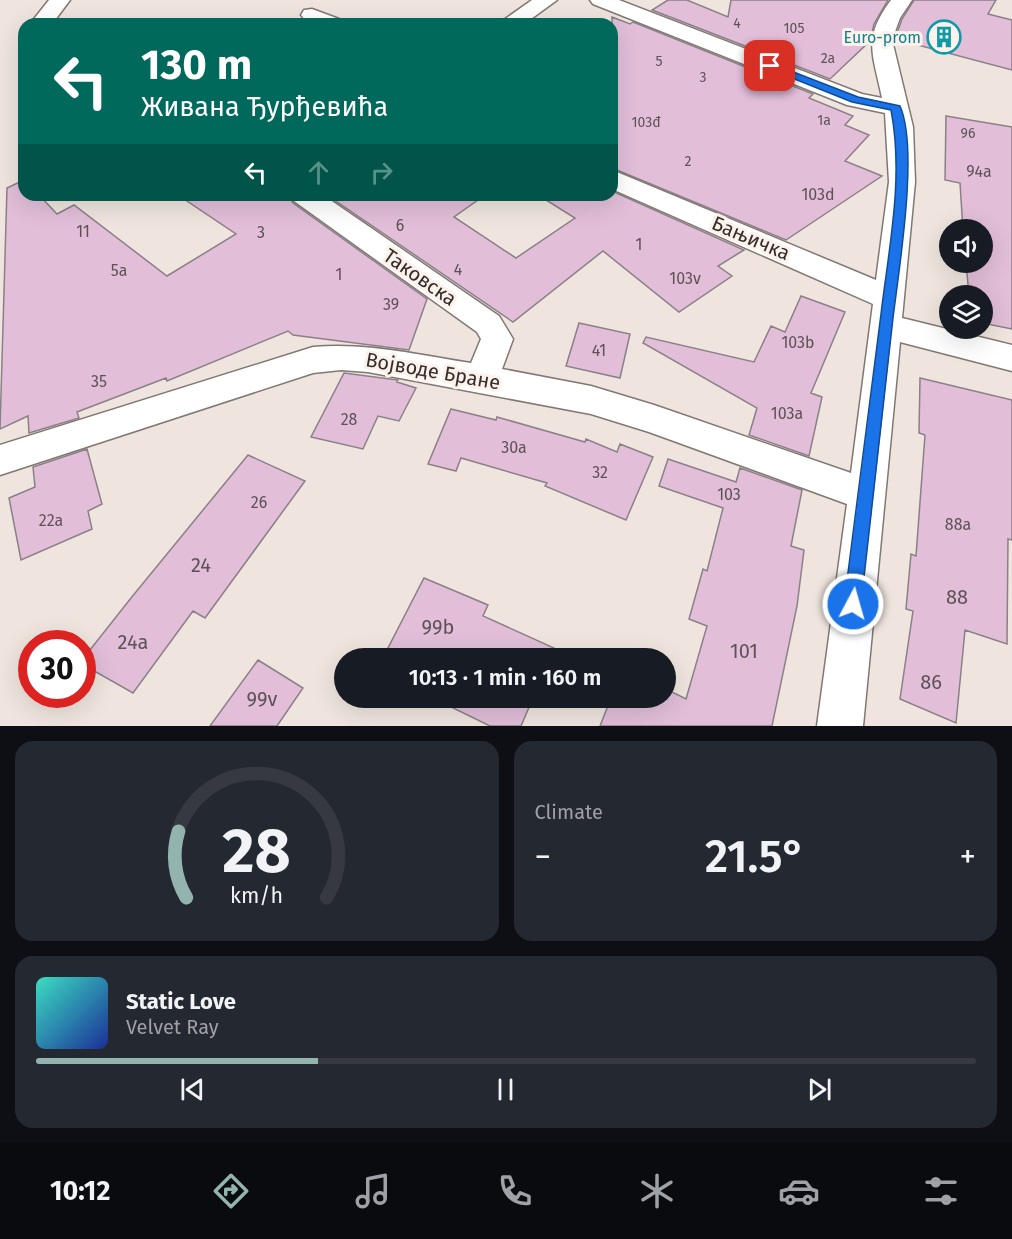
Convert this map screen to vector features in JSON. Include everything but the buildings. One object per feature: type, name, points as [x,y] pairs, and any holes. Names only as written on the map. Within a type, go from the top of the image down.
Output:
[{"type":"street","points":[[46,18],[60,0]]},
{"type":"street","points":[[518,18],[547,0]]},
{"type":"street","points":[[600,0],[856,99],[896,108]]},
{"type":"street","points":[[840,726],[902,182],[903,147],[881,40],[889,18],[902,0]]},
{"type":"street","name":"Бањичка","points":[[618,181],[887,312],[1012,358]]},
{"type":"street","name":"Таковска","points":[[313,201],[488,324],[497,339],[482,378]]},
{"type":"street","name":"Војводе Бране","points":[[0,460],[237,383],[327,357],[368,359],[482,378],[591,400],[654,419],[865,494]]},
{"type":"place","name":"Euro-prom","points":[[944,37]]},
{"type":"route","points":[[770,66],[856,99],[896,108],[900,127],[903,147],[899,217],[853,604]]}]
